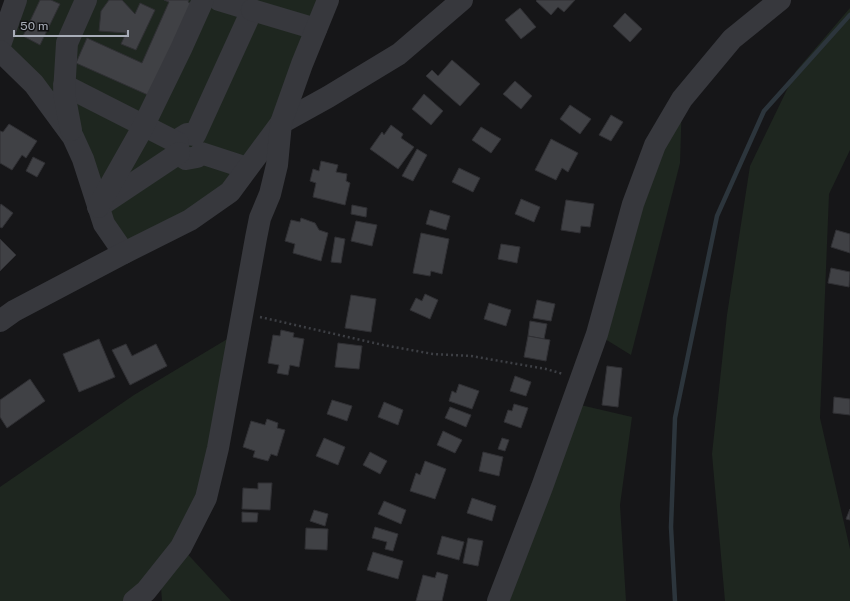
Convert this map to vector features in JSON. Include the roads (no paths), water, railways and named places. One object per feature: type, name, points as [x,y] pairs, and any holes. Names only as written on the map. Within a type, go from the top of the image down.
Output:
[{"type":"street","points":[[0,45],[16,0]]},
{"type":"street","points":[[86,0],[67,43],[64,93],[73,137],[104,224],[124,253]]},
{"type":"street","points":[[98,207],[144,125],[203,0]]},
{"type":"street","points":[[219,0],[316,29]]},
{"type":"street","points":[[134,601],[146,591],[181,547],[206,498],[218,448],[260,218],[270,194],[277,165],[281,123],[302,64],[328,0]]},
{"type":"street","points":[[0,321],[14,311],[190,220],[202,212],[230,192],[281,123],[328,97],[399,54],[462,0]]},
{"type":"street","points":[[498,601],[542,487],[597,334],[634,204],[655,145],[682,99],[732,39],[780,0]]},
{"type":"street","points":[[247,168],[200,153],[197,157],[186,159],[180,156],[179,139],[187,134],[195,135],[252,10]]},
{"type":"street","points":[[0,52],[34,84],[73,137]]},
{"type":"street","points":[[64,85],[144,125],[179,148]]},
{"type":"street","points":[[98,207],[179,148]]},
{"type":"waterway","points":[[675,601],[671,527],[675,418],[717,216],[764,111],[850,15]]}]
